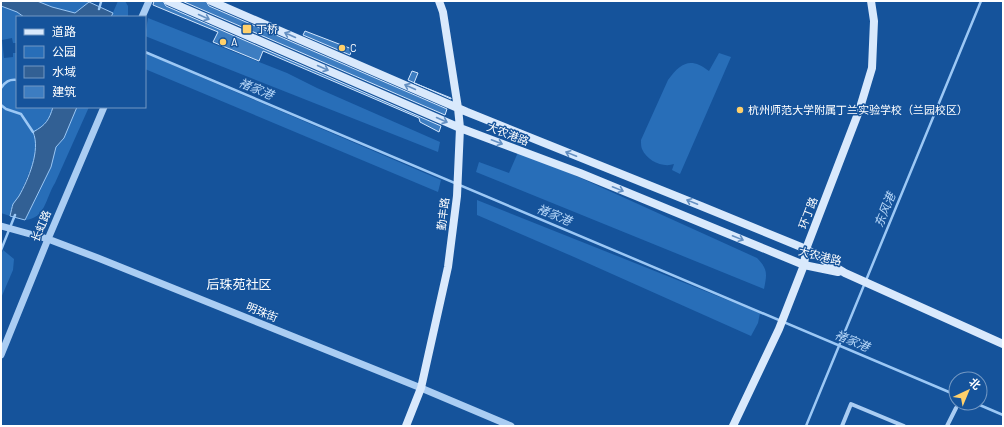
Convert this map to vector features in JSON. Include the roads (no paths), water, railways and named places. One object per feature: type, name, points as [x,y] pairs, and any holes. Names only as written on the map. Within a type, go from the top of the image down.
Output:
[{"type":"main road","name":"大农港路","points":[[168,1],[460,128],[580,173],[804,265],[845,273]]},
{"type":"main road","name":"大农港路","points":[[211,1],[458,108],[806,249],[845,273],[1003,344]]},
{"type":"main road","name":"勤丰路","points":[[406,426],[421,388],[448,267],[457,196],[457,164],[460,128],[443,12],[439,1]]},
{"type":"main road","name":"环丁路","points":[[733,426],[779,329],[804,265],[806,249],[859,111],[872,68],[874,21],[871,1]]},
{"type":"street","points":[[142,16],[149,1]]},
{"type":"street","name":"长虹路","points":[[1,355],[104,108]]},
{"type":"street","name":"明珠街","points":[[3,226],[48,239],[98,258],[421,388],[511,426]]},
{"type":"street","points":[[842,426],[851,404],[904,426]]},
{"type":"street","points":[[946,426],[954,411]]},
{"type":"water","points":[[1,1],[37,1],[52,7],[75,13],[89,2],[113,13],[112,16],[23,16],[17,12],[1,6]]},
{"type":"water","points":[[53,108],[77,108],[64,138],[56,147],[51,167],[25,220],[10,216],[13,204],[23,189],[32,165],[35,147],[33,132],[46,122]]},
{"type":"waterway","name":"东风港","points":[[806,426],[981,1]]},
{"type":"waterway","points":[[99,9],[101,2]]},
{"type":"waterway","name":"褚家港","points":[[146,52],[948,392]]},
{"type":"waterway","points":[[1,88],[8,81],[16,80]]},
{"type":"waterway","points":[[1,105],[6,109],[21,114],[33,132]]},
{"type":"waterway","points":[[1,250],[15,215]]},
{"type":"waterway","name":"褚家港","points":[[988,409],[1003,415]]},
{"type":"place","name":"丁桥","points":[[247,29]]},
{"type":"place","name":"A","points":[[223,42]]},
{"type":"place","name":"C","points":[[342,48]]},
{"type":"place","name":"杭州师范大学附属丁兰实验学校（兰园校区）","points":[[740,110]]},
{"type":"district","name":"后珠苑社区","points":[[239,284]]}]
